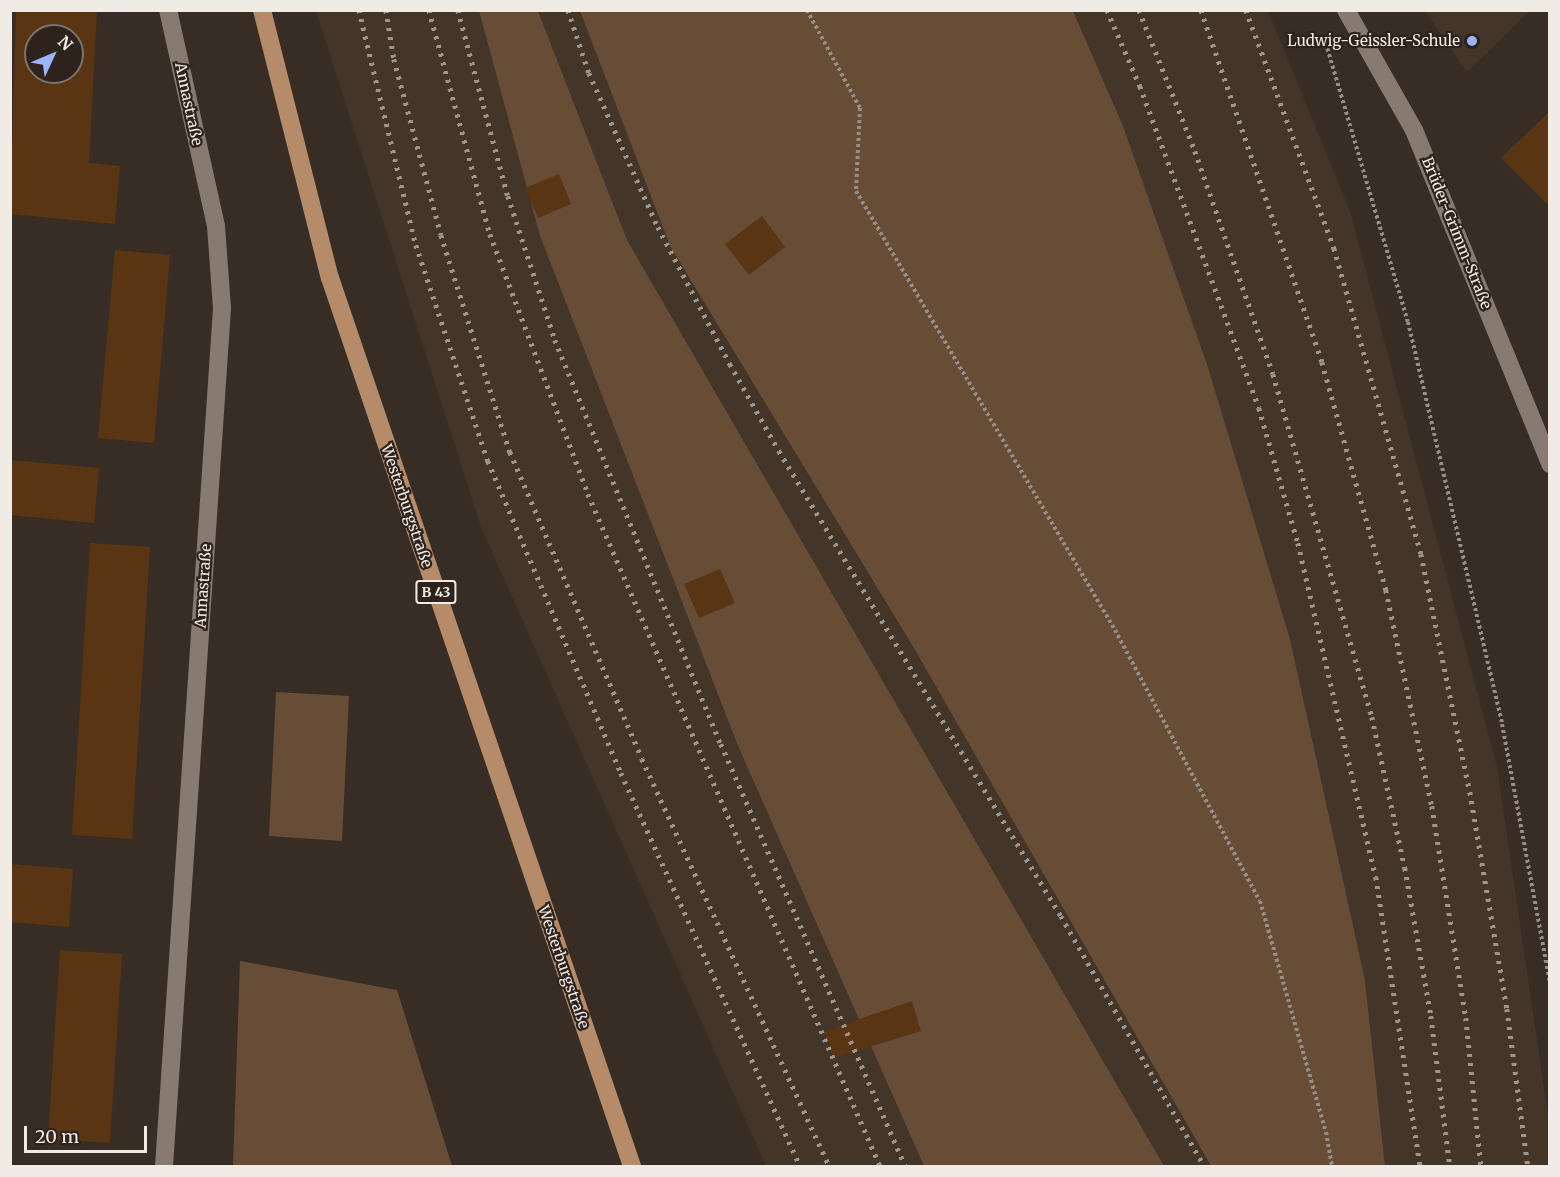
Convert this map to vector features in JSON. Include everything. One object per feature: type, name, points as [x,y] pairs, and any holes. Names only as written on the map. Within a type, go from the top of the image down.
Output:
[{"type":"main road","name":"Westerburgstraße","points":[[262,10],[330,278],[632,1167]]},
{"type":"street","name":"Annastraße","points":[[164,1167],[222,308],[216,226],[168,10]]},
{"type":"street","name":"Brüder-Grimm-Straße","points":[[1346,10],[1414,130],[1550,464]]},
{"type":"path","points":[[807,10],[861,108],[856,191],[1115,630],[1260,901],[1326,1131],[1332,1167]]},
{"type":"path","points":[[1323,33],[1408,322],[1502,724],[1550,982]]},
{"type":"shaded area","points":[[316,11],[479,11],[540,236],[738,746],[924,1166],[766,1166],[481,527]]},
{"type":"shaded area","points":[[479,11],[538,11],[627,240],[1164,1166],[924,1166],[738,746],[540,236]]},
{"type":"shaded area","points":[[538,11],[580,11],[670,246],[915,650],[1211,1166],[1164,1166],[627,240]]},
{"type":"shaded area","points":[[580,11],[1073,11],[1123,126],[1207,364],[1290,639],[1365,980],[1385,1166],[1211,1166],[915,650],[670,246]]},
{"type":"shaded area","points":[[1073,11],[1268,11],[1350,211],[1497,767],[1549,1122],[1549,1166],[1385,1166],[1365,980],[1290,639],[1207,364],[1123,126]]},
{"type":"shaded area","name":"Ludwig-Geissler-Schule","points":[[1425,11],[1530,11],[1467,72]]},
{"type":"shaded area","points":[[276,692],[349,696],[342,841],[269,836]]},
{"type":"shaded area","points":[[240,961],[397,990],[452,1166],[233,1166]]},
{"type":"building","points":[[16,10],[97,10],[89,163],[120,166],[115,224],[10,214]]},
{"type":"building","points":[[1550,111],[1550,207],[1501,158]]},
{"type":"building","points":[[559,174],[571,204],[538,218],[525,188]]},
{"type":"building","points":[[762,216],[785,247],[749,275],[725,244]]},
{"type":"building","points":[[115,250],[170,255],[154,443],[98,438]]},
{"type":"building","points":[[10,460],[99,468],[94,523],[10,515]]},
{"type":"building","points":[[90,543],[150,547],[132,839],[72,835]]},
{"type":"building","points":[[720,569],[735,603],[699,618],[684,584]]},
{"type":"building","points":[[10,864],[73,869],[69,927],[10,922]]},
{"type":"building","points":[[60,950],[122,954],[110,1143],[48,1139]]},
{"type":"building","points":[[912,1001],[921,1031],[834,1058],[825,1031]]},
{"type":"railway","points":[[359,10],[416,245],[488,461],[621,773],[800,1166]]},
{"type":"railway","points":[[386,10],[394,59],[441,235],[510,452],[642,759],[829,1166]]},
{"type":"railway","points":[[429,10],[490,234],[588,494],[880,1166]]},
{"type":"railway","points":[[458,10],[508,196],[555,340],[721,744],[905,1166]]},
{"type":"railway","points":[[568,10],[589,73],[658,227],[730,364],[779,451],[1061,916],[1204,1166]]},
{"type":"railway","points":[[1107,10],[1140,86],[1259,408],[1298,543],[1376,877],[1420,1166]]},
{"type":"railway","points":[[1139,10],[1195,151],[1273,374],[1372,717],[1405,868],[1431,1016],[1450,1166]]},
{"type":"railway","points":[[1201,10],[1322,362],[1386,590],[1432,806],[1466,1018],[1481,1166]]},
{"type":"railway","points":[[1246,10],[1334,248],[1421,554],[1470,792],[1507,1009],[1528,1166]]},
{"type":"place","name":"Ludwig-Geissler-Schule","points":[[1472,41]]}]
